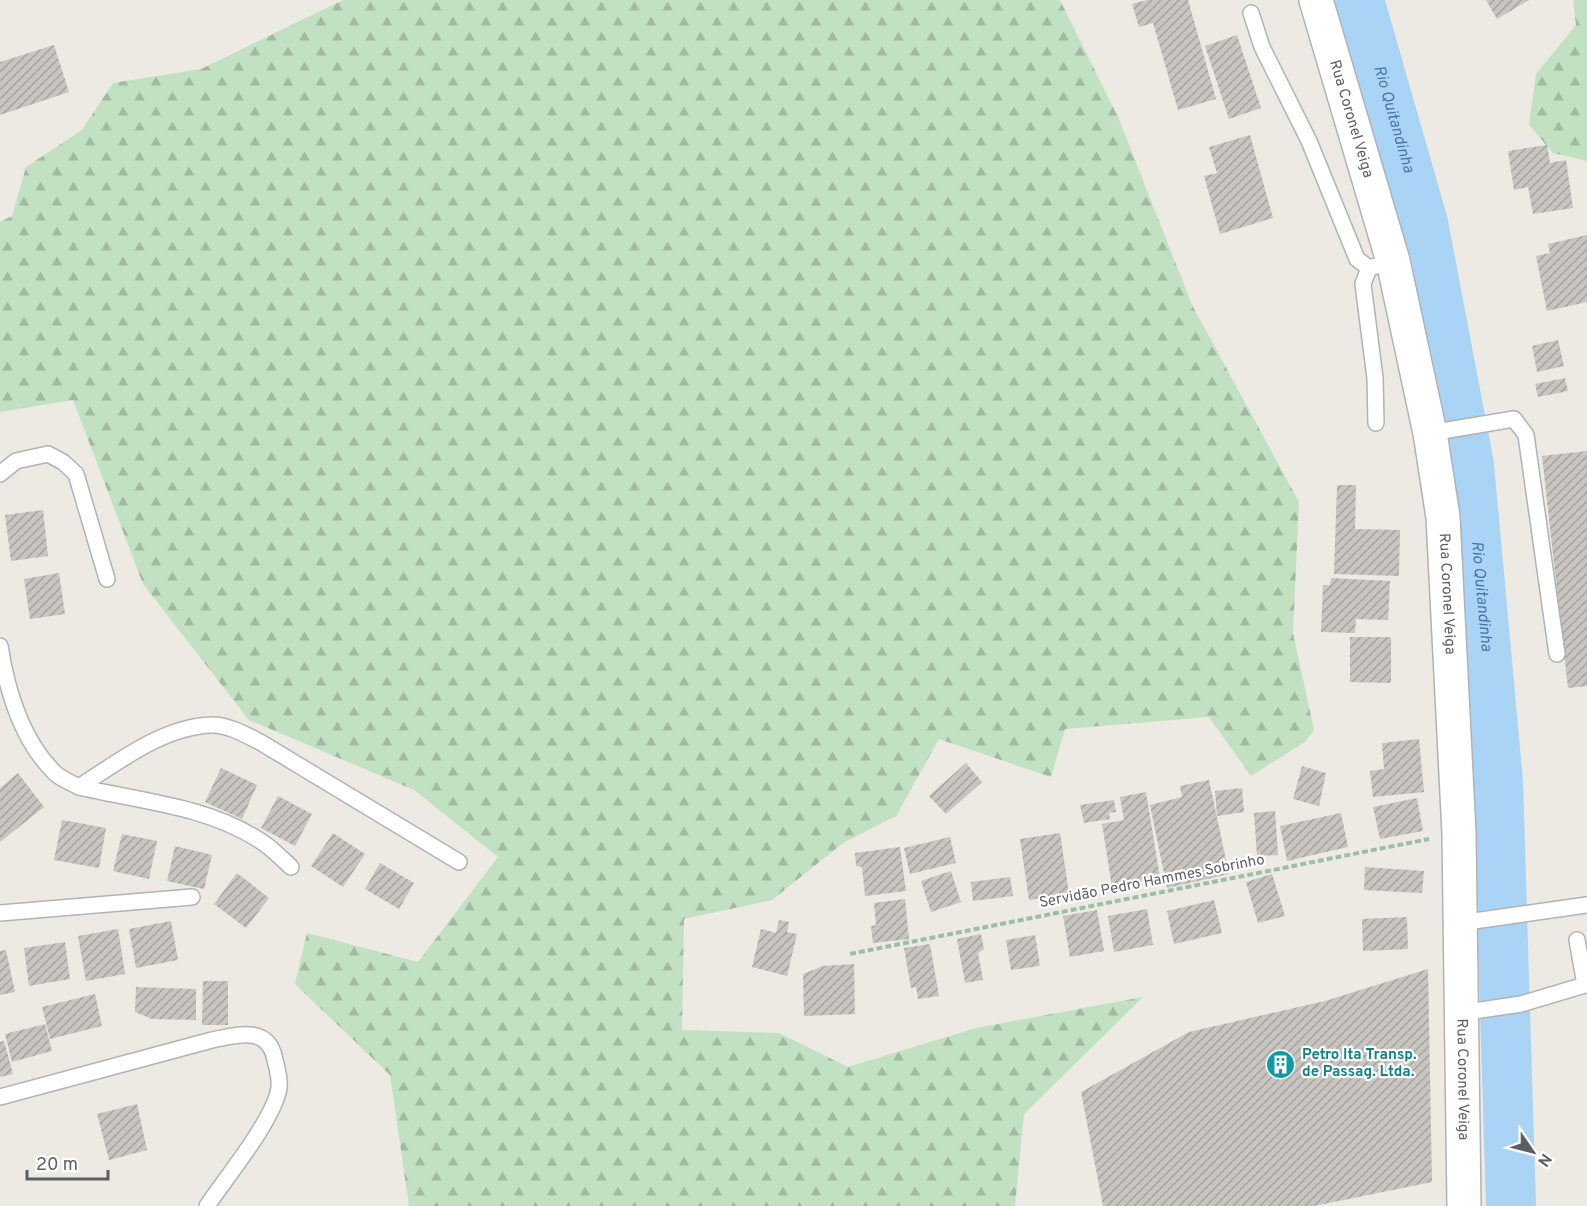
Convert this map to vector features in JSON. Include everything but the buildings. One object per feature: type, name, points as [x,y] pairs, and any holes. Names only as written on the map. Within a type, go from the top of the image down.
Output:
[{"type":"main road","name":"Rua Coronel Veiga","points":[[1316,0],[1381,264],[1430,433],[1443,517],[1459,833],[1464,1206]]},
{"type":"lane","points":[[1251,13],[1262,47],[1310,141],[1357,259],[1381,264]]},
{"type":"lane","points":[[1376,423],[1375,378],[1363,284],[1381,264]]},
{"type":"lane","points":[[1430,433],[1514,418],[1527,435],[1557,654]]},
{"type":"lane","points":[[0,474],[16,461],[48,454],[63,462],[76,474],[107,579]]},
{"type":"lane","points":[[0,646],[3,670],[20,723],[56,774],[79,787],[179,807],[234,826],[262,841],[291,867]]},
{"type":"lane","points":[[79,787],[146,745],[186,730],[214,725],[237,731],[260,742],[459,862]]},
{"type":"lane","points":[[0,913],[192,897]]},
{"type":"lane","points":[[1460,923],[1587,905]]},
{"type":"lane","points":[[1461,1013],[1521,1004],[1585,985],[1577,940]]},
{"type":"lane","points":[[0,1097],[246,1032],[261,1036],[274,1050],[279,1088],[267,1117],[207,1206]]},
{"type":"path","name":"Servidão Pedro Hammes Sobrinho","points":[[850,954],[1459,833]]},
{"type":"green space","points":[[343,0],[1060,0],[1119,119],[1192,305],[1299,502],[1293,633],[1314,730],[1305,742],[1251,776],[1209,717],[1065,729],[1051,777],[939,739],[896,816],[843,843],[772,900],[684,919],[682,1030],[779,1033],[848,1067],[976,1028],[1143,997],[1024,1114],[1015,1206],[409,1206],[390,1075],[295,984],[307,933],[418,962],[498,857],[414,790],[249,720],[143,584],[73,400],[0,412],[0,222],[12,216],[26,167],[82,130],[113,83],[201,69]]},
{"type":"green space","points":[[1573,0],[1587,0],[1587,161],[1553,153],[1529,125],[1536,74],[1576,25]]},
{"type":"waterway","name":"Rio Quitandinha","points":[[1359,0],[1423,223],[1469,465],[1498,782],[1511,1206]]},
{"type":"place","name":"Petro Ita Transp. de Passag. Ltda.","points":[[1281,1064]]}]
